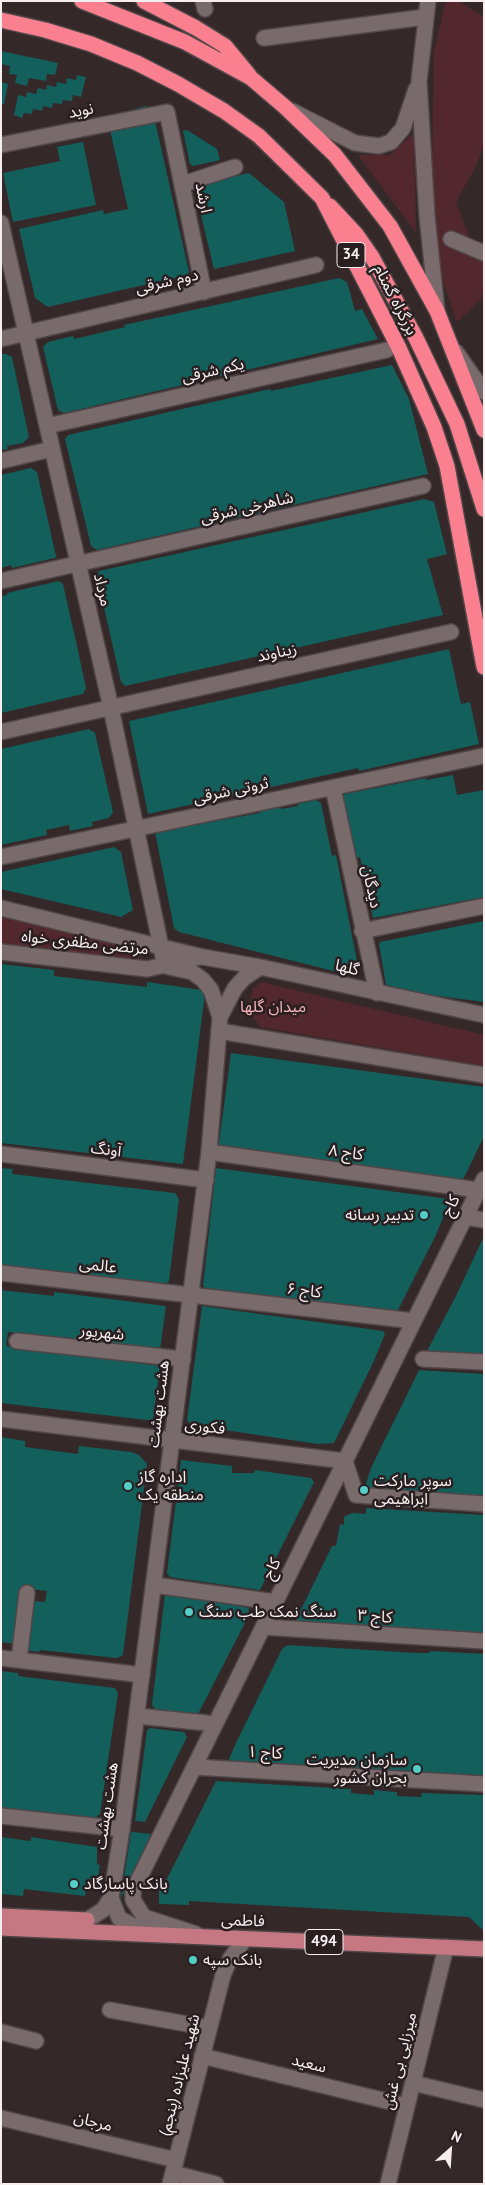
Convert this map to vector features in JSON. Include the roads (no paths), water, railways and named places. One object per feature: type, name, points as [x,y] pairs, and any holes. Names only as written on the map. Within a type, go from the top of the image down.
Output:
[{"type":"highway","name":"بزرگراه گمنام","points":[[82,1],[185,42],[251,78],[286,107],[335,155],[390,226],[437,311],[484,430]]},
{"type":"highway","points":[[144,1],[196,28],[225,46],[251,78]]},
{"type":"highway","name":"بزرگراه گمنام","points":[[1,20],[45,30],[91,44],[137,63],[178,84],[224,111],[259,136],[322,198],[399,348],[434,426],[447,466],[460,531],[470,604],[484,667]]},
{"type":"highway","points":[[322,198],[356,234],[372,257],[395,298],[457,424],[484,509]]},
{"type":"main road","points":[[1,1916],[87,1920]]},
{"type":"main road","name":"فاطمی","points":[[1,1928],[484,1949]]},
{"type":"street","points":[[428,1],[419,81],[426,216],[437,311]]},
{"type":"street","points":[[264,38],[425,17]]},
{"type":"street","points":[[286,107],[355,143],[379,146],[391,142],[403,128],[419,81]]},
{"type":"street","name":"نوید","points":[[1,145],[167,112]]},
{"type":"street","name":"ارشد","points":[[167,112],[204,292]]},
{"type":"street","points":[[183,184],[235,167]]},
{"type":"street","name":"مرداد","points":[[1,223],[111,708],[165,966]]},
{"type":"street","points":[[451,238],[484,253]]},
{"type":"street","name":"دوم شرقی","points":[[1,339],[316,265]]},
{"type":"street","points":[[451,344],[484,392]]},
{"type":"street","name":"یکم شرقی","points":[[47,426],[387,350]]},
{"type":"street","points":[[1,461],[52,449]]},
{"type":"street","name":"شاهرخی شرقی","points":[[1,581],[423,486]]},
{"type":"street","name":"زیناوند","points":[[1,732],[451,632]]},
{"type":"street","name":"ثروتی شرقی","points":[[1,857],[483,756]]},
{"type":"street","name":"دیدگان","points":[[333,788],[377,993]]},
{"type":"street","points":[[362,930],[484,906]]},
{"type":"street","name":"گلها","points":[[1,908],[203,957],[260,967],[484,1015]]},
{"type":"street","name":"مرتضی مظفری خواه","points":[[1,952],[146,969],[165,966]]},
{"type":"street","name":"گلها","points":[[165,966],[203,957]]},
{"type":"street","points":[[165,966],[192,972],[203,980],[211,990],[220,1024],[484,1075]]},
{"type":"street","name":"هشت بهشت","points":[[111,1898],[137,1716],[206,1180],[220,1024],[235,988],[244,978],[260,967]]},
{"type":"street","name":"کاج ۸","points":[[209,1152],[481,1184]]},
{"type":"street","name":"آونگ","points":[[1,1154],[206,1180]]},
{"type":"street","name":"کاج","points":[[205,1937],[144,1917],[133,1900],[134,1891],[481,1184]]},
{"type":"street","points":[[464,1217],[484,1220]]},
{"type":"street","name":"عالمی","points":[[1,1272],[191,1295]]},
{"type":"street","name":"کاج ۶","points":[[191,1295],[414,1321]]},
{"type":"street","name":"شهریور","points":[[17,1341],[183,1360]]},
{"type":"street","points":[[422,1359],[484,1362]]},
{"type":"street","name":"فکوری","points":[[1,1419],[345,1461]]},
{"type":"street","points":[[345,1461],[356,1495],[484,1504]]},
{"type":"street","points":[[154,1585],[268,1602]]},
{"type":"street","points":[[18,1660],[27,1593]]},
{"type":"street","name":"کاج ۳","points":[[263,1627],[484,1641]]},
{"type":"street","points":[[1,1658],[142,1675]]},
{"type":"street","points":[[137,1716],[207,1723]]},
{"type":"street","name":"کاج ۱","points":[[194,1767],[484,1784]]},
{"type":"street","points":[[1,1816],[122,1829]]},
{"type":"street","points":[[111,1898],[119,1918],[135,1927],[205,1937]]},
{"type":"street","points":[[87,1920],[103,1910],[111,1898]]},
{"type":"street","name":"شهید علیزاده (پنجم)","points":[[173,2172],[223,1975],[230,1959],[245,1938]]},
{"type":"street","name":"میرزایی بی غش","points":[[388,2184],[446,1947]]},
{"type":"street","points":[[110,2010],[209,2028]]},
{"type":"street","points":[[1,2032],[36,2041]]},
{"type":"street","name":"سعید","points":[[202,2056],[407,2106]]},
{"type":"street","points":[[413,2082],[484,2100]]},
{"type":"street","name":"مرجان","points":[[1,2118],[216,2184]]},
{"type":"place","name":"تدبیر رسانه","points":[[424,1215]]},
{"type":"place","name":"اداره گاز منطقه یک","points":[[128,1486]]},
{"type":"place","name":"سوپر مارکت ابراهیمی","points":[[364,1490]]},
{"type":"place","name":"سنگ نمک طب سنگ","points":[[189,1612]]},
{"type":"place","name":"سازمان مدیریت بحران کشور","points":[[417,1769]]},
{"type":"place","name":"بانک پاسارگاد","points":[[74,1884]]},
{"type":"place","name":"بانک سپه","points":[[193,1960]]},
{"type":"park label","name":"میدان گلها","points":[[273,1007]]}]
